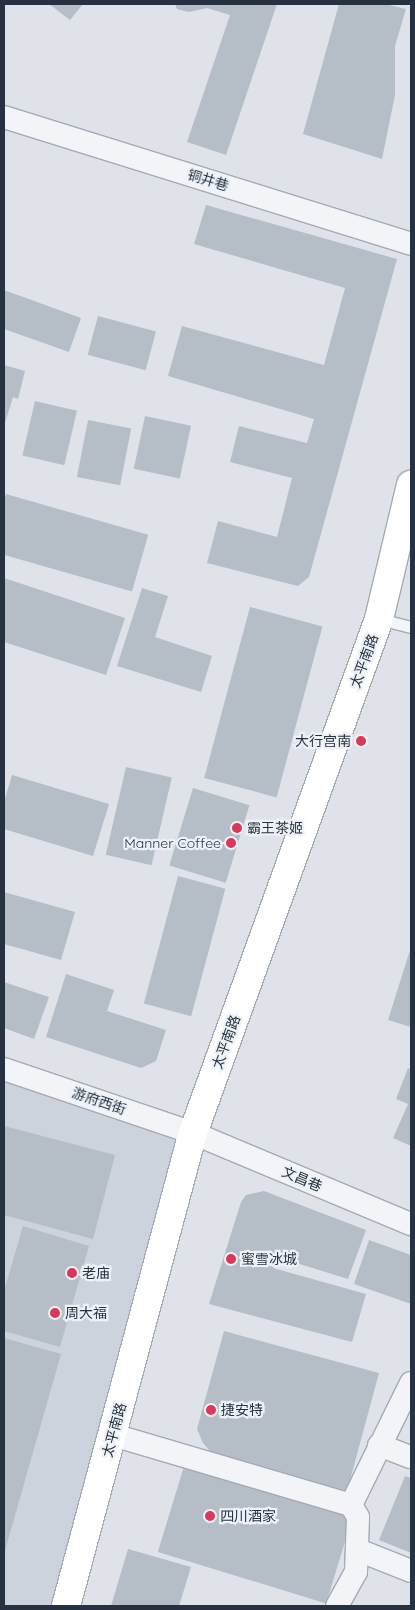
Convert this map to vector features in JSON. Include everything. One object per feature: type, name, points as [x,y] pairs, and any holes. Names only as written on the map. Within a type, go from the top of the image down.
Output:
[{"type":"main road","name":"太平南路","points":[[66,1606],[194,1133],[379,619],[411,485]]},
{"type":"street","name":"铜井巷","points":[[4,117],[411,244]]},
{"type":"street","name":"游府西街","points":[[4,1069],[194,1133]]},
{"type":"street","name":"文昌巷","points":[[194,1133],[411,1224]]},
{"type":"street","points":[[351,1505],[411,1383]]},
{"type":"street","points":[[112,1435],[351,1505],[358,1517],[356,1572],[337,1606]]},
{"type":"street","points":[[379,1445],[411,1457]]},
{"type":"street","points":[[358,1550],[411,1571]]},
{"type":"lane","points":[[379,619],[411,628]]},
{"type":"shaded area","points":[[4,1069],[193,1133],[66,1606],[4,1606]]},
{"type":"building","points":[[49,4],[83,4],[70,20]]},
{"type":"building","points":[[175,4],[277,4],[226,155],[187,142],[230,15],[207,8],[189,12],[177,9]]},
{"type":"building","points":[[339,4],[385,4],[406,9],[395,46],[395,95],[382,159],[303,134]]},
{"type":"building","points":[[206,205],[397,259],[309,577],[298,586],[207,563],[218,521],[277,537],[292,478],[230,462],[239,426],[307,443],[314,419],[168,376],[182,326],[324,365],[345,288],[194,244]]},
{"type":"building","points":[[4,290],[81,318],[69,352],[4,329]]},
{"type":"building","points":[[98,316],[156,332],[146,370],[88,355]]},
{"type":"building","points":[[4,365],[25,371],[18,399],[13,397],[4,426]]},
{"type":"building","points":[[35,401],[77,411],[64,465],[22,456]]},
{"type":"building","points":[[145,416],[191,426],[180,479],[134,469]]},
{"type":"building","points":[[88,420],[131,428],[120,485],[77,477]]},
{"type":"building","points":[[6,494],[148,535],[132,592],[4,555],[4,501]]},
{"type":"building","points":[[4,578],[125,618],[106,675],[4,642]]},
{"type":"building","points":[[142,588],[168,596],[155,637],[212,656],[201,692],[117,666]]},
{"type":"building","points":[[250,607],[322,626],[277,797],[204,778]]},
{"type":"building","points":[[126,767],[172,778],[152,865],[106,855]]},
{"type":"building","points":[[12,775],[109,804],[93,856],[4,829],[4,802]]},
{"type":"building","points":[[193,788],[249,805],[226,883],[169,865]]},
{"type":"building","points":[[178,876],[225,889],[191,1016],[144,1004]]},
{"type":"building","points":[[4,892],[75,912],[61,960],[4,944]]},
{"type":"building","points":[[411,947],[411,1027],[388,1020]]},
{"type":"building","points":[[66,974],[114,990],[107,1011],[166,1030],[156,1061],[141,1068],[46,1037]]},
{"type":"building","points":[[4,982],[49,997],[34,1039],[4,1028]]},
{"type":"building","points":[[408,1068],[411,1070],[411,1146],[393,1138],[408,1104],[396,1099]]},
{"type":"building","points":[[4,1126],[115,1155],[93,1239],[4,1215]]},
{"type":"building","points":[[264,1191],[366,1230],[348,1279],[277,1257],[273,1268],[366,1294],[352,1342],[209,1304],[241,1202],[246,1195]]},
{"type":"building","points":[[23,1226],[89,1246],[60,1347],[4,1331],[4,1291]]},
{"type":"building","points":[[369,1240],[411,1255],[411,1304],[354,1284]]},
{"type":"building","points":[[224,1331],[379,1373],[346,1495],[218,1460],[203,1443],[197,1429]]},
{"type":"building","points":[[4,1338],[61,1354],[4,1554]]},
{"type":"building","points":[[185,1463],[353,1514],[326,1603],[158,1552]]},
{"type":"building","points":[[405,1476],[411,1478],[411,1553],[379,1540]]},
{"type":"building","points":[[128,1549],[191,1567],[179,1606],[111,1606]]},
{"type":"place","name":"大行宫南","points":[[361,741]]},
{"type":"place","name":"霸王茶姬","points":[[237,828]]},
{"type":"place","name":"Manner Coffee","points":[[231,843]]},
{"type":"place","name":"蜜雪冰城","points":[[231,1259]]},
{"type":"place","name":"老庙","points":[[72,1273]]},
{"type":"place","name":"周大福","points":[[55,1313]]},
{"type":"place","name":"捷安特","points":[[211,1410]]},
{"type":"place","name":"四川酒家","points":[[210,1516]]}]
